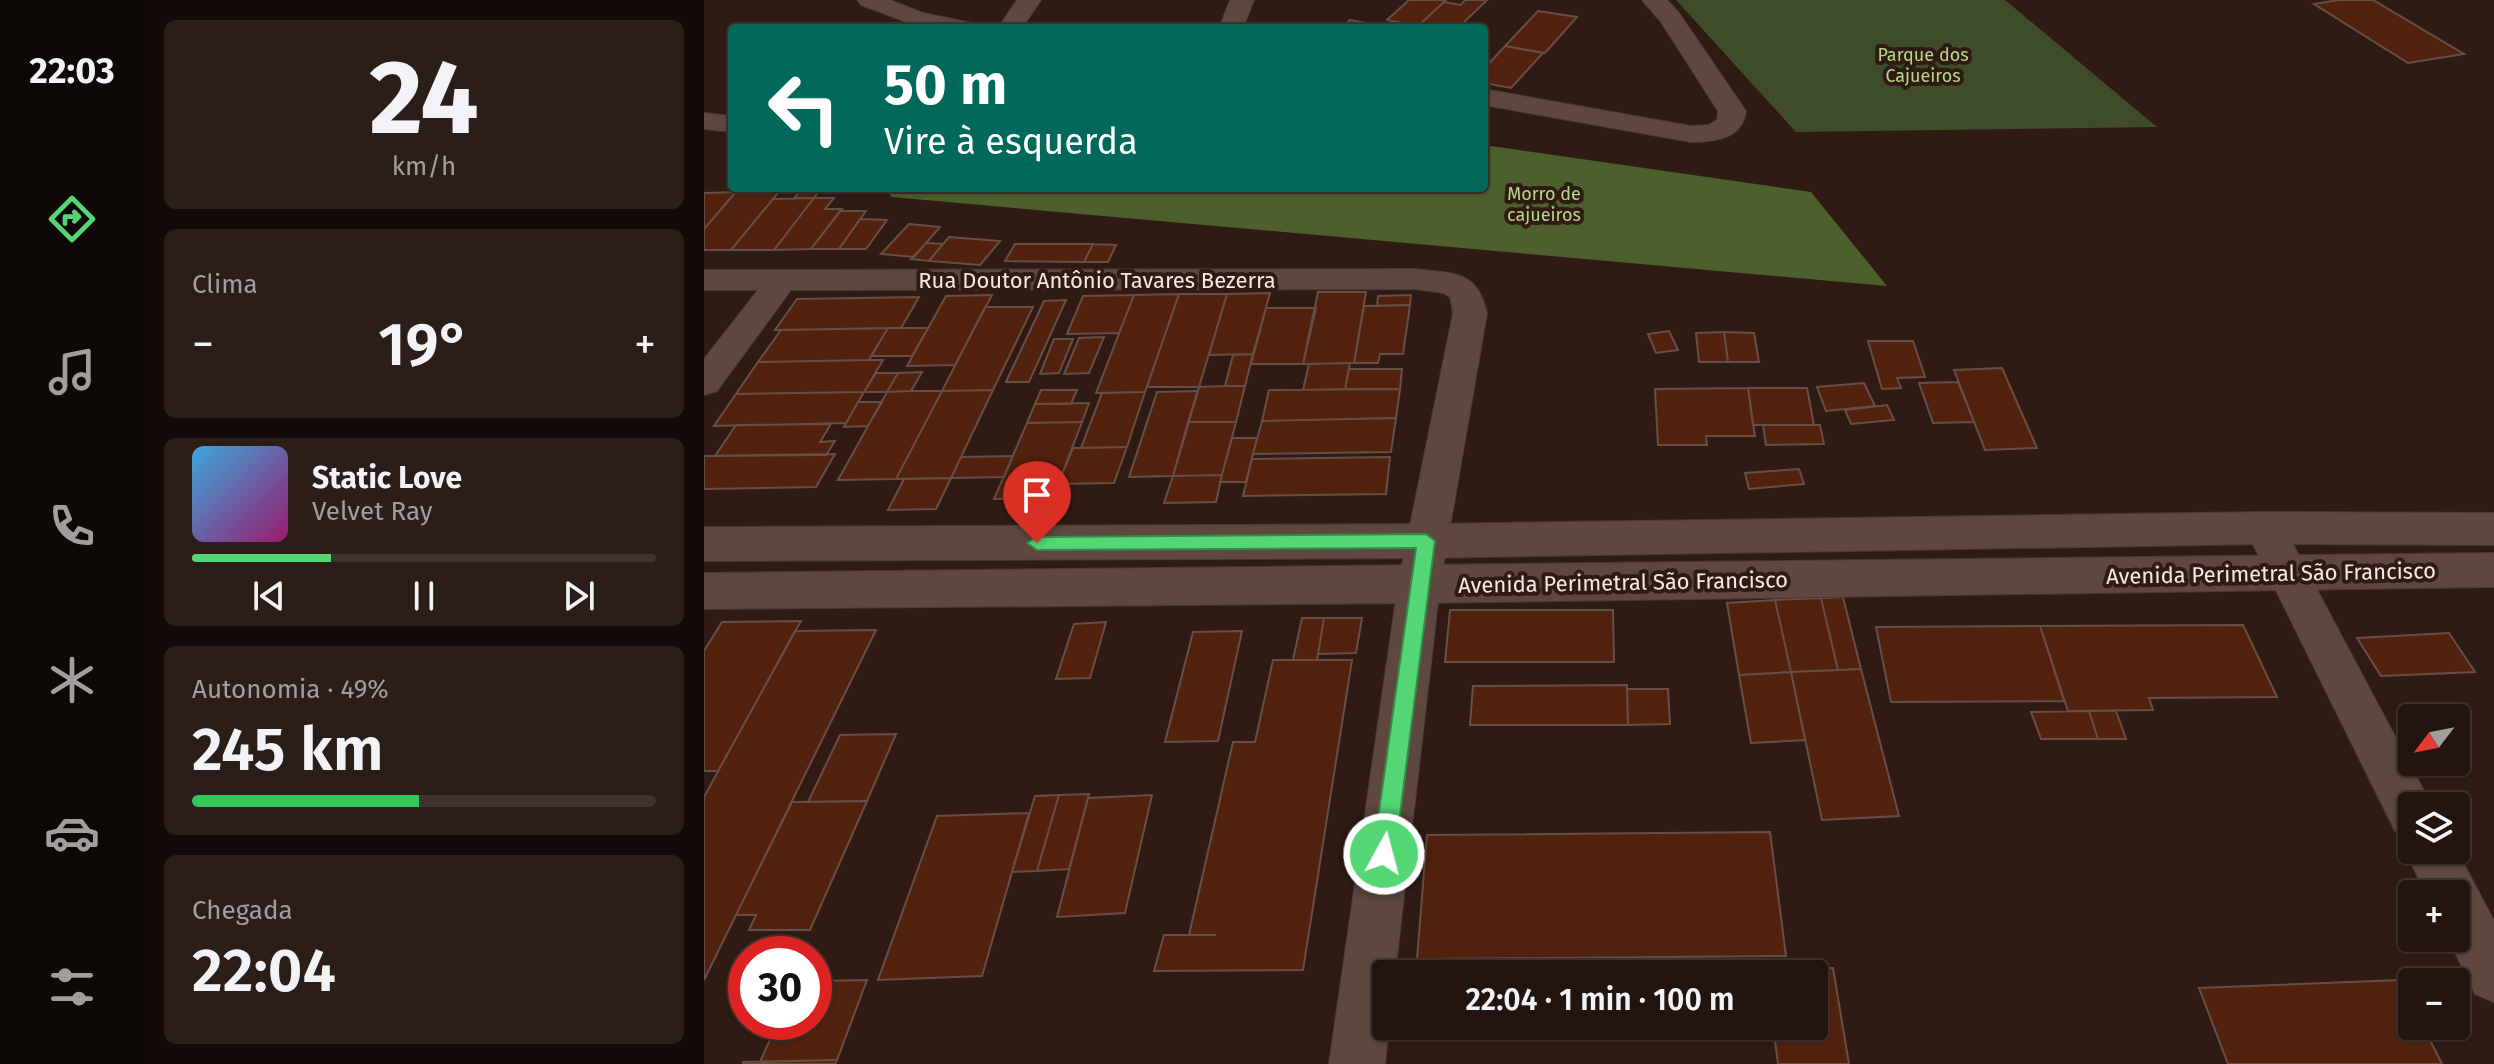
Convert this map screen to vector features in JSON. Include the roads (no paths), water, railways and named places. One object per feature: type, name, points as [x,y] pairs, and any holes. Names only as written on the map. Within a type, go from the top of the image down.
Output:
[{"type":"main road","name":"Avenida Perimetral São Francisco","points":[[704,544],[1426,541],[2265,528],[2494,529]]},
{"type":"main road","points":[[1044,587],[1067,543]]},
{"type":"main road","name":"Avenida Perimetral São Francisco","points":[[704,591],[2494,570]]},
{"type":"street","points":[[869,0],[917,19],[943,24]]},
{"type":"street","points":[[1013,24],[1029,0]]},
{"type":"street","points":[[1233,24],[1242,0]]},
{"type":"street","points":[[1488,98],[1691,134],[1719,130],[1731,122],[1733,116],[1670,18],[1654,0]]},
{"type":"street","points":[[704,121],[728,124]]},
{"type":"street","name":"Rua Doutor Antônio Tavares Bezerra","points":[[704,280],[1415,279],[1452,284],[1462,289],[1469,299],[1470,313],[1426,541]]},
{"type":"street","points":[[704,383],[782,280]]},
{"type":"street","points":[[2265,528],[2400,792]]},
{"type":"street","points":[[1357,1064],[1426,541]]},
{"type":"street","points":[[2470,928],[2494,975]]},
{"type":"park label","name":"Parque dos Cajueiros","points":[[1923,65]]},
{"type":"park label","name":"Morro de cajueiros","points":[[1544,204]]}]
